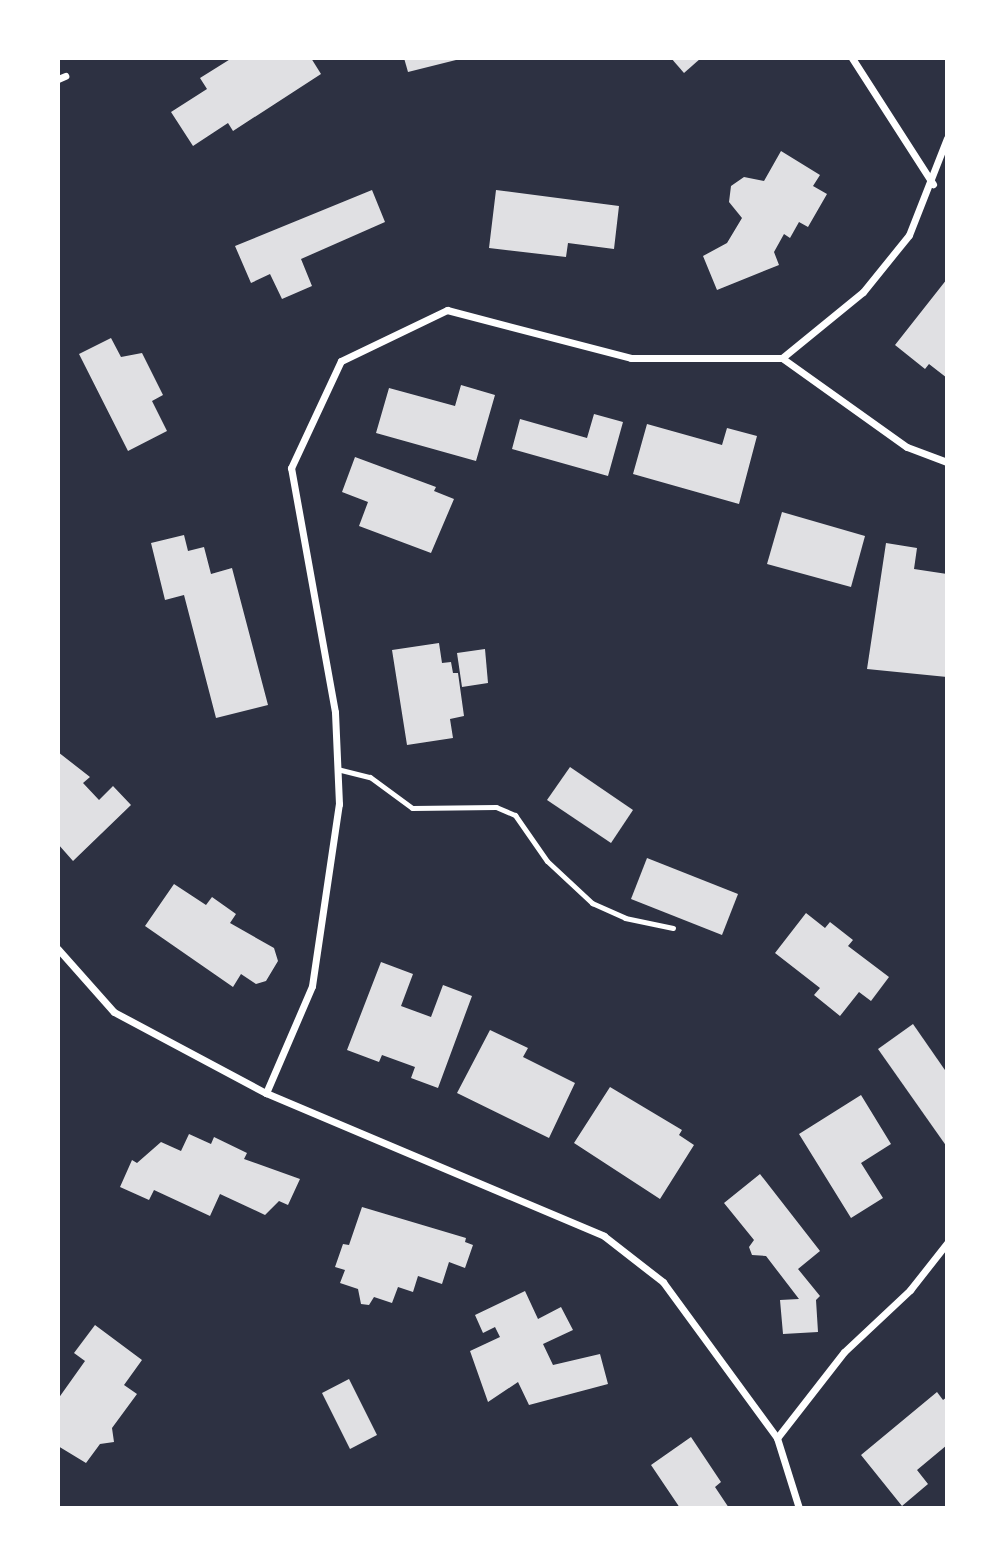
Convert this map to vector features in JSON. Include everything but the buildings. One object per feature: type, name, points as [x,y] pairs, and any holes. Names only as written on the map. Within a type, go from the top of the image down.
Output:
[{"type":"street","points":[[852,58],[933,184]]},
{"type":"street","points":[[782,358],[863,292],[909,235],[933,184],[947,138]]},
{"type":"street","points":[[265,1093],[312,986],[338,804],[335,712],[291,468],[341,361],[447,310],[631,358],[782,358],[906,447],[947,462]]},
{"type":"street","points":[[58,948],[114,1012],[265,1093],[604,1236],[663,1282],[778,1438],[799,1508]]},
{"type":"street","points":[[778,1438],[844,1352],[910,1290],[947,1243]]},
{"type":"lane","points":[[337,769],[370,777],[412,808],[496,807],[514,815],[547,861],[592,902],[625,918],[673,928]]}]
